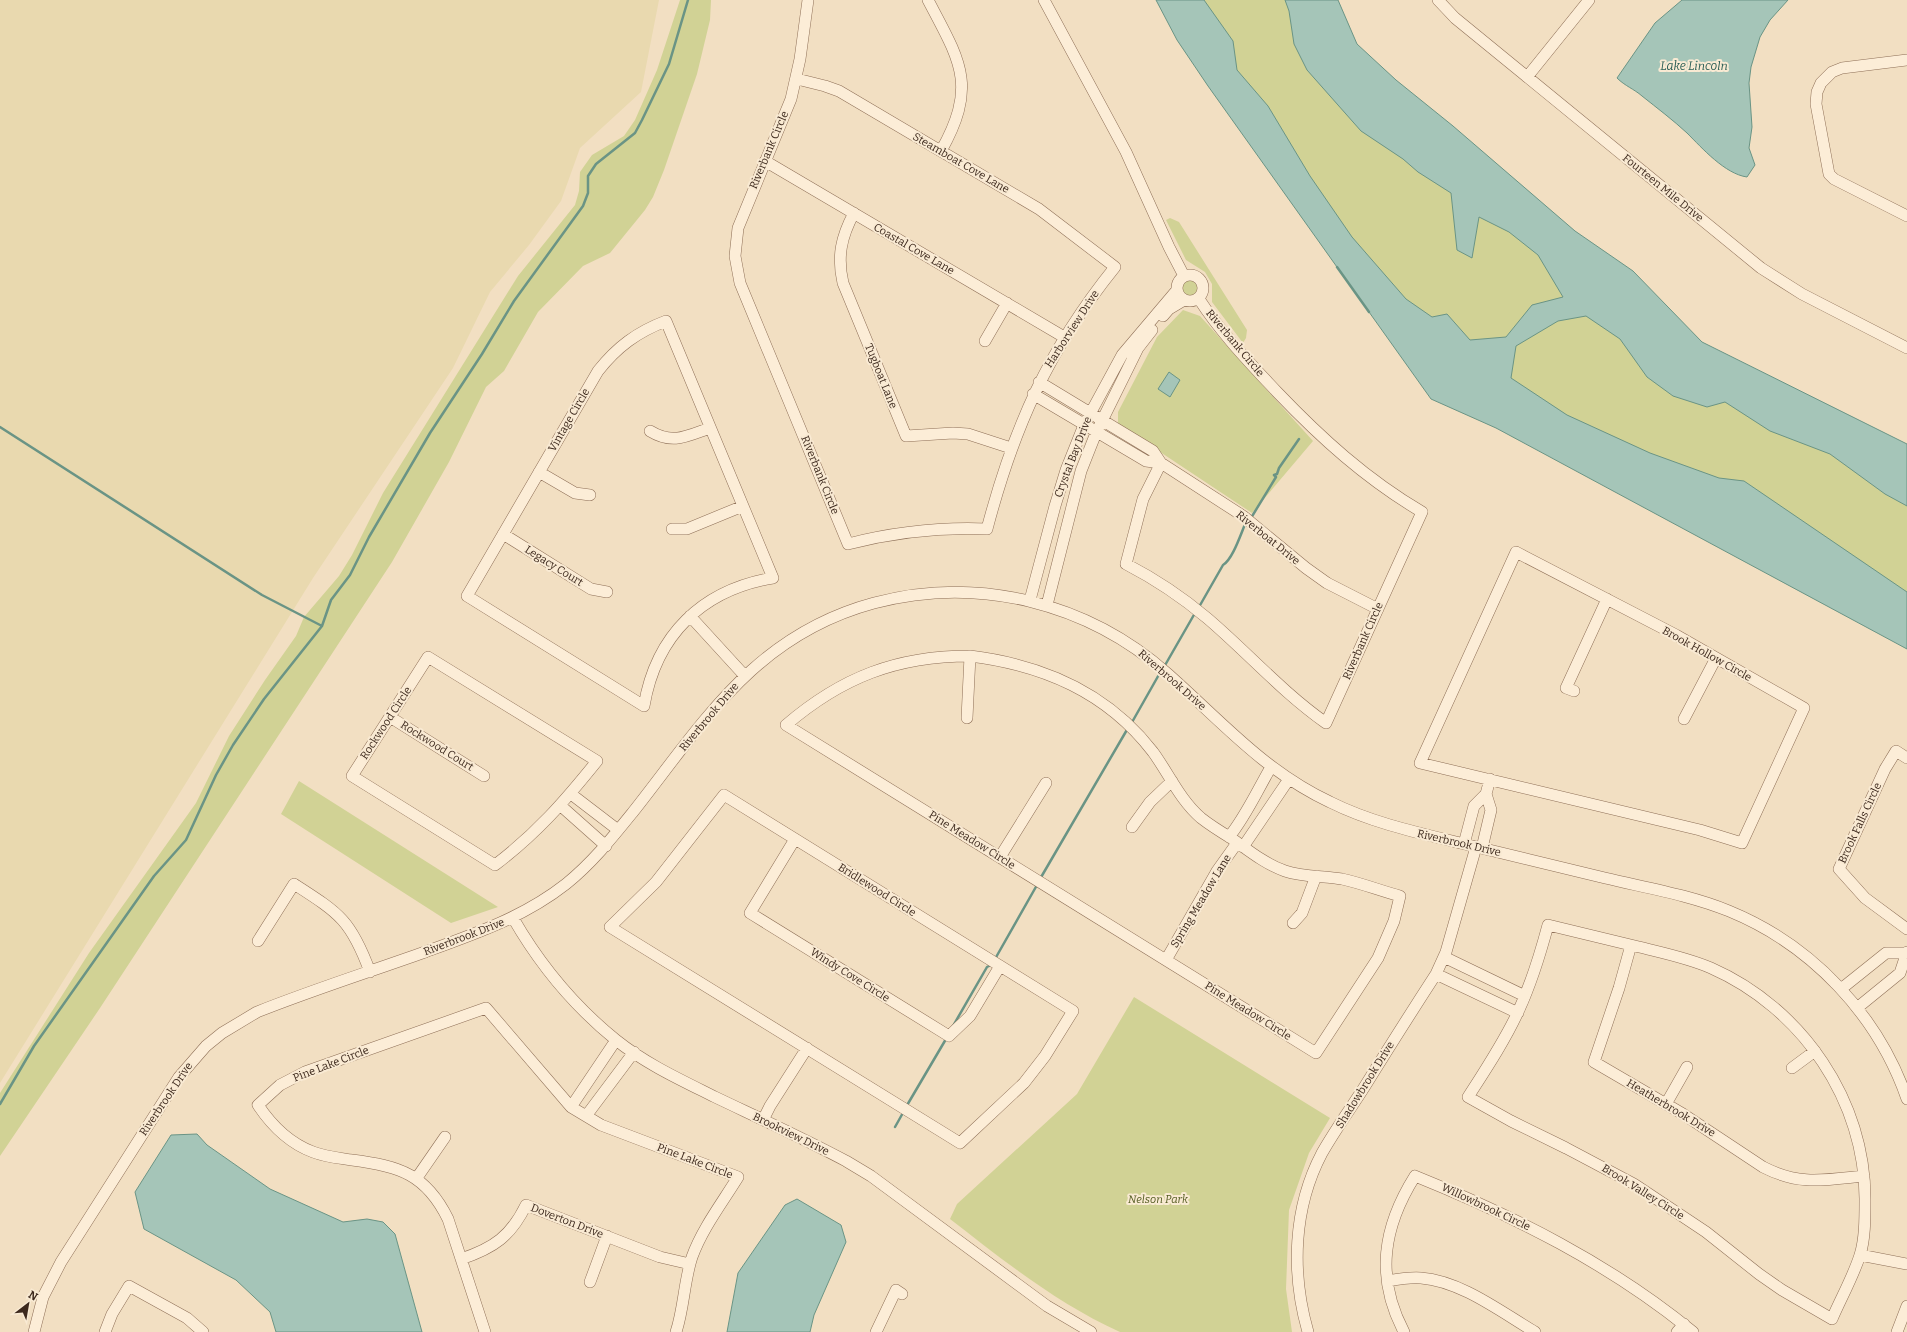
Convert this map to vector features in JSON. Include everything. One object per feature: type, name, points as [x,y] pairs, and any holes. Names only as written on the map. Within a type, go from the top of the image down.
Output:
[{"type":"street","name":"Riverbank Circle","points":[[808,0],[797,78],[791,100],[738,228],[735,256],[740,283],[848,544],[907,531],[961,528],[987,529],[1011,448],[1033,394]]},
{"type":"street","points":[[928,0],[952,46],[961,73],[962,88],[957,117],[941,151]]},
{"type":"street","points":[[1044,0],[1126,152],[1184,276]]},
{"type":"street","name":"Fourteen Mile Drive","points":[[1438,0],[1455,18],[1779,281],[1907,348]]},
{"type":"street","points":[[1527,77],[1589,0]]},
{"type":"street","points":[[1907,60],[1842,68],[1832,72],[1821,83],[1816,98],[1827,170],[1834,179],[1907,216]]},
{"type":"street","name":"Steamboat Cove Lane","points":[[797,78],[839,91],[941,151],[1038,209],[1115,267]]},
{"type":"street","name":"Coastal Cove Lane","points":[[765,161],[1064,337]]},
{"type":"street","name":"Tugboat Lane","points":[[854,213],[845,230],[841,243],[840,269],[843,283],[906,436],[968,434],[1011,448]]},
{"type":"street","name":"Harborview Drive","points":[[1033,394],[1064,337],[1083,308],[1115,267]]},
{"type":"street","points":[[1184,276],[1197,276],[1202,282],[1204,290],[1199,299],[1192,301],[1184,300],[1177,290],[1179,282],[1184,276]]},
{"type":"street","name":"Crystal Bay Drive","points":[[1030,600],[1057,499],[1084,425],[1122,355],[1177,290]]},
{"type":"street","name":"Riverbank Circle","points":[[1161,463],[1143,500],[1126,564],[1164,585],[1191,605],[1286,693],[1326,722],[1422,512],[1360,471],[1312,429],[1229,340],[1199,299]]},
{"type":"street","name":"Crystal Bay Drive","points":[[1047,605],[1081,471],[1096,433],[1138,348],[1169,309],[1184,300]]},
{"type":"street","points":[[985,341],[1007,303]]},
{"type":"street","name":"Vintage Circle","points":[[666,321],[773,578],[745,584],[727,591],[707,602],[690,616],[671,638],[658,658],[652,674],[644,706],[467,596],[539,472],[598,371],[608,358],[634,336],[666,321]]},
{"type":"street","points":[[1039,382],[1153,451],[1161,463]]},
{"type":"street","points":[[1033,394],[1096,433],[1146,461],[1161,463]]},
{"type":"street","points":[[650,431],[660,437],[673,440],[710,428]]},
{"type":"street","name":"Riverboat Drive","points":[[1161,463],[1243,516],[1306,568],[1327,583],[1378,609]]},
{"type":"street","points":[[539,472],[575,493],[590,495]]},
{"type":"street","points":[[672,529],[687,529],[743,506]]},
{"type":"street","name":"Legacy Court","points":[[503,534],[592,589],[607,592]]},
{"type":"street","name":"Brook Hollow Circle","points":[[1516,552],[1716,658],[1804,708],[1742,843],[1700,830],[1420,763],[1516,552]]},
{"type":"street","name":"Riverbrook Drive","points":[[34,1332],[43,1297],[61,1262],[179,1077],[192,1061],[222,1033],[257,1012],[489,929],[536,905],[570,880],[606,846],[709,714],[744,675],[787,642],[810,628],[873,603],[913,595],[954,592],[1003,595],[1047,605],[1080,617],[1106,629],[1147,656],[1247,748],[1272,768],[1331,803],[1361,816],[1410,831],[1684,897],[1730,912],[1754,922],[1807,956],[1841,989],[1857,1008],[1879,1039],[1891,1060],[1907,1099]]},
{"type":"street","points":[[1574,692],[1566,688],[1606,599]]},
{"type":"street","points":[[690,616],[744,675]]},
{"type":"street","points":[[967,718],[970,656]]},
{"type":"street","name":"Pine Meadow Circle","points":[[970,656],[1000,660],[1026,666],[1059,678],[1085,692],[1114,713],[1136,732],[1160,762],[1172,781],[1191,808],[1201,818],[1272,866],[1285,871],[1343,879],[1400,896],[1394,921],[1378,958],[1316,1053],[786,725],[823,695],[865,674],[911,660],[970,656]]},
{"type":"street","name":"Rockwood Circle","points":[[428,657],[597,761],[561,806],[530,838],[495,864],[352,776],[390,717],[428,657]]},
{"type":"street","points":[[1684,719],[1716,658]]},
{"type":"street","name":"Rockwood Court","points":[[390,717],[484,776]]},
{"type":"street","name":"Brook Falls Circle","points":[[1907,758],[1896,751],[1885,769],[1839,869],[1865,898],[1907,929]]},
{"type":"street","points":[[1236,842],[1247,807],[1272,768]]},
{"type":"street","points":[[1236,842],[1257,827],[1289,779]]},
{"type":"street","points":[[1464,844],[1474,806],[1486,794],[1490,779]]},
{"type":"street","points":[[1132,827],[1150,802],[1172,781]]},
{"type":"street","points":[[1000,858],[1046,783]]},
{"type":"street","points":[[571,794],[618,830]]},
{"type":"street","points":[[1479,847],[1491,810],[1486,794]]},
{"type":"street","name":"Bridlewood Circle","points":[[724,795],[795,839],[1073,1011],[1045,1056],[1024,1083],[960,1143],[610,927],[656,882],[724,795]]},
{"type":"street","points":[[561,806],[606,846]]},
{"type":"street","points":[[575,819],[587,806]]},
{"type":"street","points":[[1244,817],[1257,827]]},
{"type":"street","name":"Windy Cove Circle","points":[[795,839],[750,913],[942,1032],[949,1036],[970,1016],[1000,966]]},
{"type":"street","name":"Spring Meadow Lane","points":[[1166,960],[1236,842]]},
{"type":"street","name":"Shadowbrook Drive","points":[[1308,1332],[1298,1279],[1297,1258],[1301,1214],[1314,1171],[1323,1152],[1436,974],[1444,957],[1479,847]]},
{"type":"street","points":[[1293,923],[1302,913],[1316,876]]},
{"type":"street","points":[[258,941],[294,884],[325,904],[346,922],[360,945],[370,972]]},
{"type":"street","name":"Brookview Drive","points":[[513,918],[532,950],[556,981],[591,1018],[616,1040],[673,1077],[820,1147],[871,1176],[1047,1306],[1091,1332]]},
{"type":"street","name":"Brook Valley Circle","points":[[1548,925],[1689,960],[1731,978],[1768,1002],[1786,1018],[1815,1050],[1839,1088],[1849,1113],[1861,1155],[1864,1176],[1865,1216],[1860,1255],[1832,1319],[1765,1278],[1706,1232],[1634,1184],[1572,1151],[1510,1121],[1468,1097],[1496,1053],[1518,1013],[1525,996],[1548,925]]},
{"type":"street","name":"Heatherbrook Drive","points":[[1631,945],[1619,988],[1594,1062],[1720,1137],[1763,1167],[1776,1174],[1805,1181],[1864,1176]]},
{"type":"street","points":[[1841,989],[1886,953],[1906,952],[1900,973],[1857,1008]]},
{"type":"street","points":[[1444,957],[1525,996]]},
{"type":"street","points":[[1436,974],[1518,1013]]},
{"type":"street","name":"Pine Lake Circle","points":[[485,1332],[448,1219],[434,1196],[416,1179],[392,1166],[328,1156],[299,1146],[275,1128],[258,1105],[280,1085],[305,1072],[486,1008],[571,1107],[601,1125],[738,1177],[697,1244],[690,1264],[680,1320],[676,1332]]},
{"type":"street","points":[[571,1107],[616,1040]]},
{"type":"street","points":[[763,1120],[770,1106],[807,1048]]},
{"type":"street","points":[[1792,1068],[1815,1050]]},
{"type":"street","points":[[586,1116],[634,1052]]},
{"type":"street","points":[[1666,1104],[1688,1066]]},
{"type":"street","points":[[584,1088],[599,1099]]},
{"type":"street","points":[[416,1179],[446,1137]]},
{"type":"street","name":"Willowbrook Circle","points":[[1404,1332],[1393,1308],[1388,1281],[1387,1253],[1390,1231],[1402,1197],[1415,1176],[1487,1206],[1550,1237],[1611,1273],[1680,1328],[1693,1332]]},
{"type":"street","name":"Doverton Drive","points":[[462,1259],[480,1253],[502,1239],[520,1219],[526,1205],[660,1257],[690,1264]]},
{"type":"street","points":[[590,1282],[607,1236]]},
{"type":"street","points":[[1860,1255],[1907,1264]]},
{"type":"street","points":[[1388,1281],[1421,1278],[1449,1284],[1463,1290],[1535,1332]]},
{"type":"street","points":[[105,1332],[112,1314],[129,1286],[182,1315],[202,1332]]},
{"type":"street","points":[[876,1332],[896,1290],[902,1294]]},
{"type":"street","points":[[1897,1332],[1907,1306]]},
{"type":"shaded area","points":[[0,0],[659,0],[641,92],[580,148],[561,201],[529,245],[490,292],[453,368],[313,578],[0,1083]]},
{"type":"green space","points":[[680,0],[711,0],[710,20],[697,74],[664,170],[653,197],[645,210],[610,253],[583,266],[538,312],[504,371],[486,387],[449,462],[392,562],[100,1008],[0,1156],[0,1093],[89,953],[196,803],[229,736],[265,680],[296,636],[304,617],[339,576],[352,555],[383,493],[518,276],[575,205],[579,191],[580,172],[592,155],[624,136],[635,120],[657,70]]},
{"type":"green space","points":[[1201,0],[1292,0],[1339,88],[1907,492],[1907,604],[1517,400],[1398,308],[1257,110]]},
{"type":"green space","points":[[1170,218],[1179,222],[1247,330],[1246,338],[1243,343],[1212,302],[1212,284],[1205,272],[1186,260],[1166,220]]},
{"type":"green space","points":[[1191,277],[1199,280],[1202,288],[1199,296],[1191,299],[1183,296],[1180,288],[1183,280]]},
{"type":"green space","points":[[1183,310],[1200,316],[1313,441],[1252,513],[1118,424],[1118,412],[1157,337]]},
{"type":"green space","points":[[299,781],[498,907],[451,923],[281,814]]},
{"type":"green space","name":"Nelson Park","points":[[1134,997],[1330,1118],[1309,1153],[1289,1210],[1286,1289],[1292,1332],[1120,1332],[1097,1321],[1053,1295],[1011,1266],[950,1219],[957,1204],[1077,1094]]},
{"type":"water","points":[[1156,0],[1204,0],[1233,41],[1237,70],[1268,106],[1310,176],[1352,237],[1406,299],[1432,317],[1447,314],[1470,340],[1506,337],[1532,305],[1563,297],[1538,255],[1509,232],[1479,217],[1472,258],[1457,250],[1451,193],[1418,172],[1403,159],[1361,131],[1307,70],[1294,44],[1289,11],[1285,0],[1338,0],[1357,44],[1396,80],[1453,126],[1575,231],[1633,271],[1702,342],[1907,444],[1907,506],[1885,494],[1830,454],[1770,431],[1725,402],[1707,407],[1673,396],[1647,377],[1620,339],[1586,316],[1558,321],[1516,346],[1511,378],[1567,415],[1650,453],[1719,478],[1744,481],[1907,592],[1907,649],[1496,428],[1431,399],[1208,86],[1177,40]]},
{"type":"water","name":"Lake Lincoln","points":[[1682,0],[1788,0],[1770,20],[1760,37],[1751,67],[1749,83],[1752,127],[1749,148],[1755,165],[1747,177],[1730,171],[1714,160],[1671,119],[1617,78],[1655,23]]},
{"type":"water","points":[[1169,372],[1180,380],[1170,397],[1158,389]]},
{"type":"water","points":[[197,1134],[207,1145],[270,1189],[343,1222],[367,1219],[383,1222],[395,1234],[422,1332],[276,1332],[270,1312],[236,1280],[144,1229],[135,1192],[171,1135]]},
{"type":"water","points":[[797,1199],[841,1225],[846,1242],[814,1315],[810,1332],[727,1332],[738,1273],[785,1205]]},
{"type":"waterway","points":[[0,1104],[34,1046],[154,876],[186,840],[216,775],[233,745],[264,699],[322,626],[331,600],[350,575],[369,537],[430,433],[482,354],[514,301],[583,206],[588,193],[588,176],[596,164],[635,133],[669,64],[688,0]]},
{"type":"waterway","points":[[1337,267],[1369,312]]},
{"type":"waterway","points":[[0,427],[262,595],[322,626]]},
{"type":"waterway","points":[[1251,518],[1276,477],[1274,475],[1277,474],[1279,468],[1299,439]]},
{"type":"waterway","points":[[1199,607],[1223,565],[1227,562],[1233,552],[1246,522]]},
{"type":"waterway","points":[[1164,667],[1195,613]]},
{"type":"waterway","points":[[1131,724],[1161,671]]},
{"type":"waterway","points":[[1040,879],[1128,728]]},
{"type":"waterway","points":[[995,959],[1037,885]]},
{"type":"waterway","points":[[953,1026],[987,967],[991,965]]},
{"type":"waterway","points":[[906,1107],[946,1039]]},
{"type":"waterway","points":[[895,1127],[904,1111]]}]
